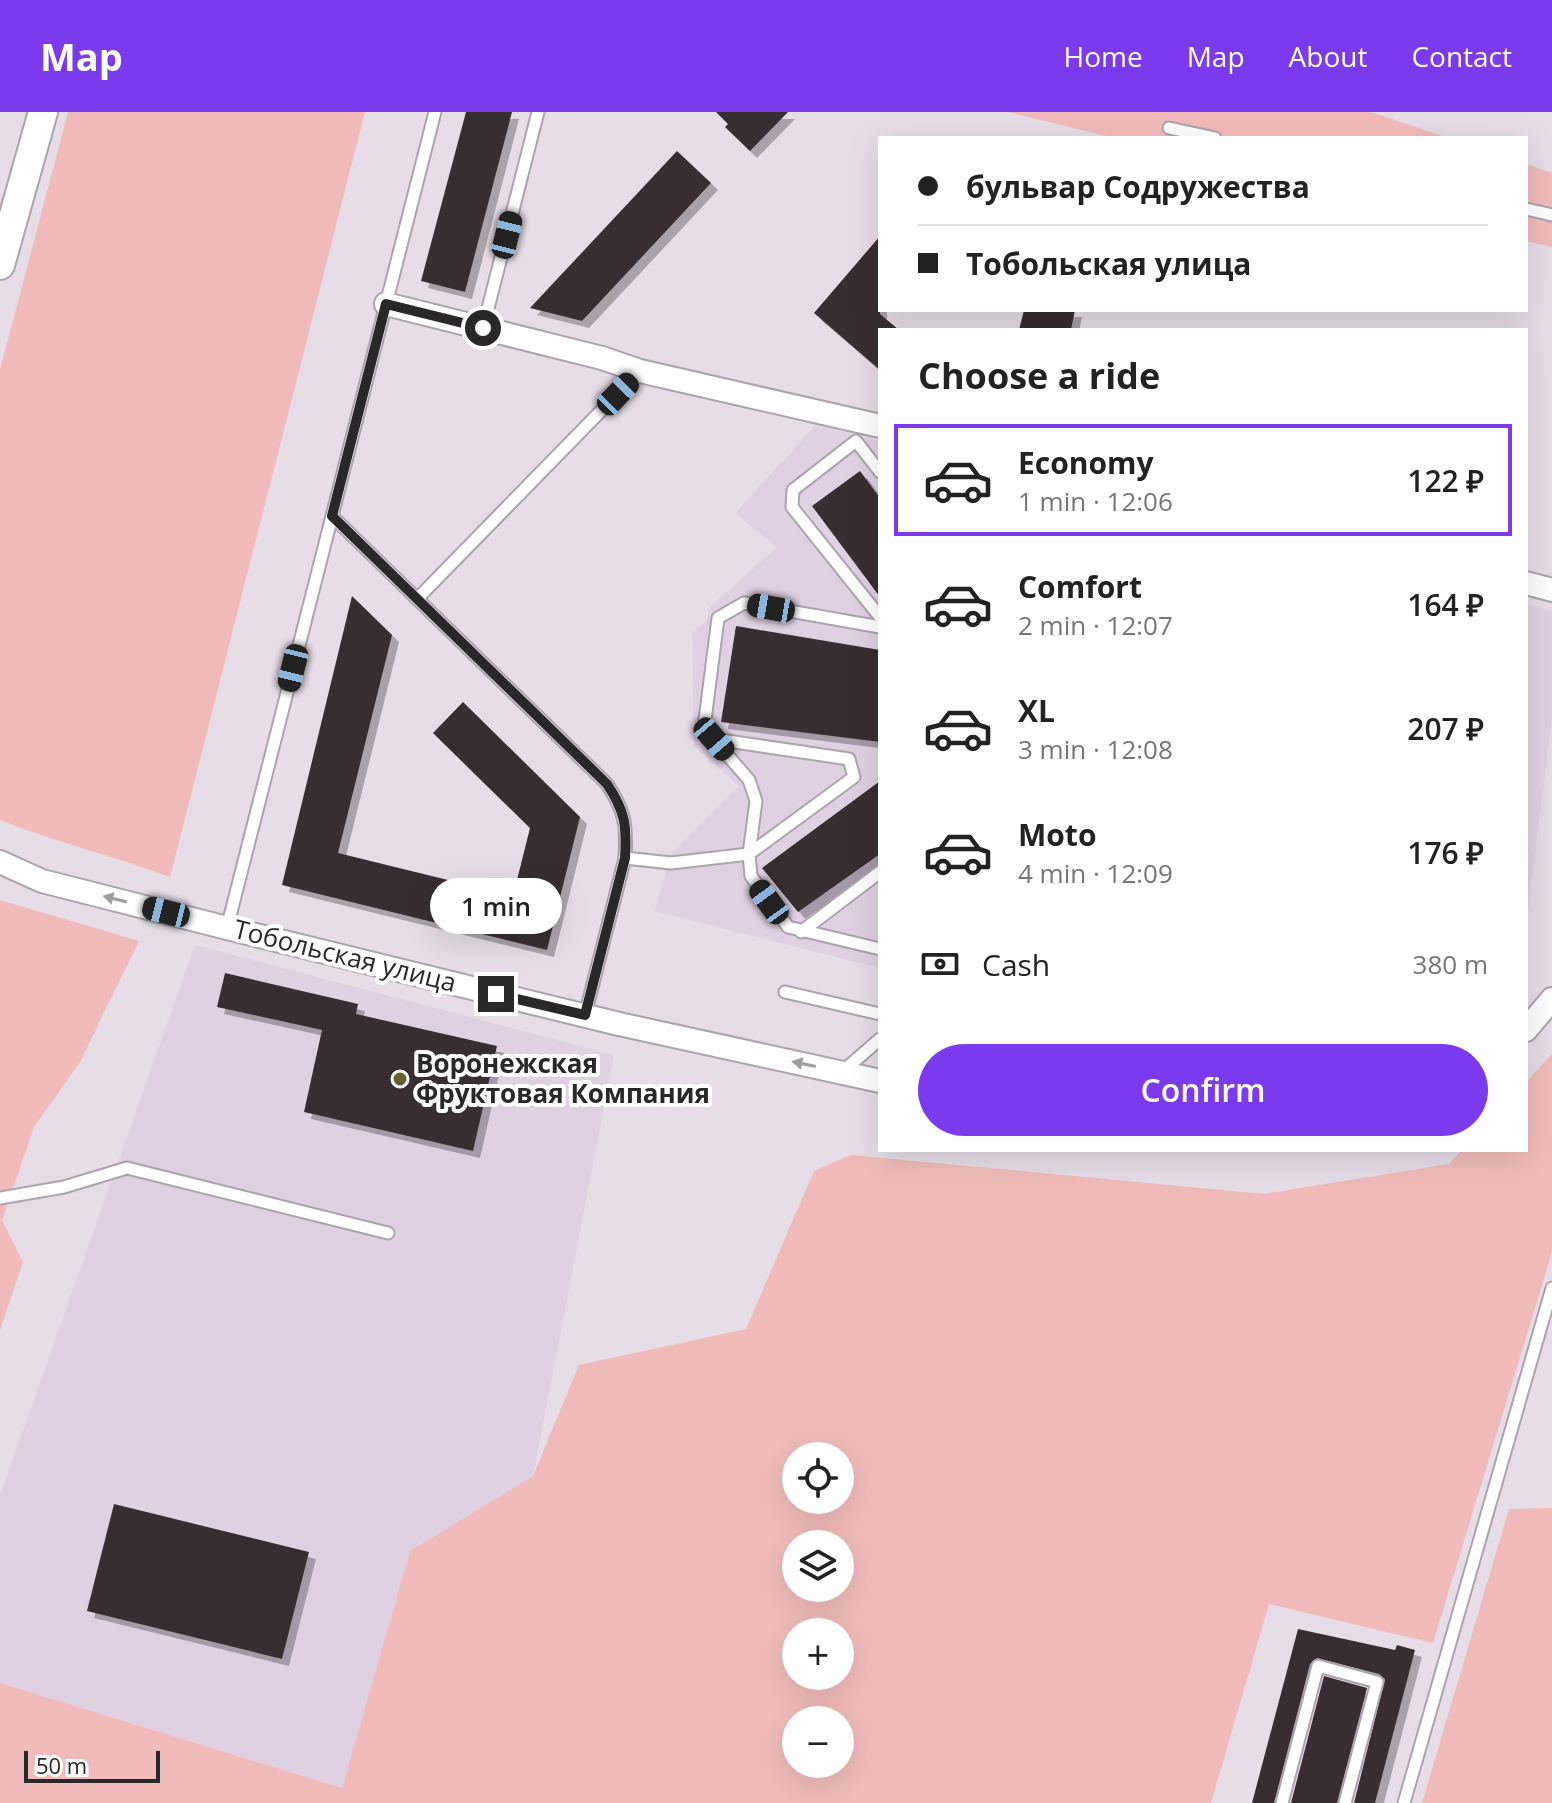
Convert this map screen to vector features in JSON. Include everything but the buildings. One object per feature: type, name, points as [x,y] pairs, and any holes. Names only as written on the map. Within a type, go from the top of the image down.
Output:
[{"type":"street","points":[[0,265],[43,112]]},
{"type":"street","points":[[386,304],[602,358],[640,371],[878,426]]},
{"type":"street","points":[[1528,584],[1552,590]]},
{"type":"street","name":"Тобольская улица","points":[[0,862],[42,881],[227,928],[585,1015],[878,1081]]},
{"type":"street","points":[[0,877],[42,881]]},
{"type":"street","points":[[1528,1028],[1552,999]]},
{"type":"lane","points":[[227,928],[435,112]]},
{"type":"lane","points":[[483,328],[538,112]]},
{"type":"lane","points":[[1169,128],[1206,136]]},
{"type":"lane","points":[[1528,209],[1552,215]]},
{"type":"lane","points":[[417,599],[640,371]]},
{"type":"lane","points":[[878,469],[856,441],[793,490],[792,507],[878,614]]},
{"type":"lane","points":[[332,516],[607,784],[621,805],[626,835],[625,858],[585,1015]]},
{"type":"lane","points":[[878,627],[744,603],[718,618],[704,728],[749,780],[756,801],[749,854],[751,876],[788,927],[878,949]]},
{"type":"lane","points":[[625,858],[671,863],[749,854],[854,777],[849,759],[714,739]]},
{"type":"lane","points":[[801,932],[878,874]]},
{"type":"lane","points":[[785,992],[878,1014]]},
{"type":"lane","points":[[841,1073],[878,1041]]},
{"type":"lane","points":[[0,1198],[64,1187],[127,1168],[388,1233]]},
{"type":"lane","points":[[1404,1803],[1552,1288]]},
{"type":"lane","points":[[1282,1803],[1318,1666],[1377,1682],[1345,1803]]},
{"type":"shaded area","points":[[68,112],[365,112],[170,877],[0,820],[0,370]]},
{"type":"shaded area","points":[[1008,112],[1371,112],[1442,136],[1107,136]]},
{"type":"shaded area","points":[[1528,165],[1552,173],[1552,247],[1528,241]]},
{"type":"shaded area","points":[[816,425],[878,440],[878,967],[655,911],[670,855],[739,786],[694,746],[692,633],[707,621],[709,608],[777,547],[735,513]]},
{"type":"shaded area","points":[[1528,605],[1552,611],[1552,719],[1528,912]]},
{"type":"shaded area","points":[[0,900],[139,941],[80,1062],[34,1127],[2,1220],[23,1262],[0,1330]]},
{"type":"shaded area","points":[[195,945],[614,1055],[533,1476],[410,1551],[342,1788],[0,1683],[0,1496]]},
{"type":"shaded area","points":[[1552,1054],[1552,1252],[1433,1643],[1269,1604],[1211,1803],[0,1803],[0,1683],[342,1788],[410,1551],[533,1476],[579,1365],[746,1329],[814,1171],[851,1155],[1264,1194],[1449,1164],[1460,1152],[1528,1152],[1528,1080]]},
{"type":"shaded area","points":[[1552,1508],[1552,1803],[1422,1803],[1509,1509]]},
{"type":"place","name":"Воронежская Фруктовая Компания","points":[[400,1079]]},
{"type":"route","points":[[483,328],[386,304],[332,516],[607,784],[621,805],[626,835],[625,858],[585,1015],[496,994]]}]
